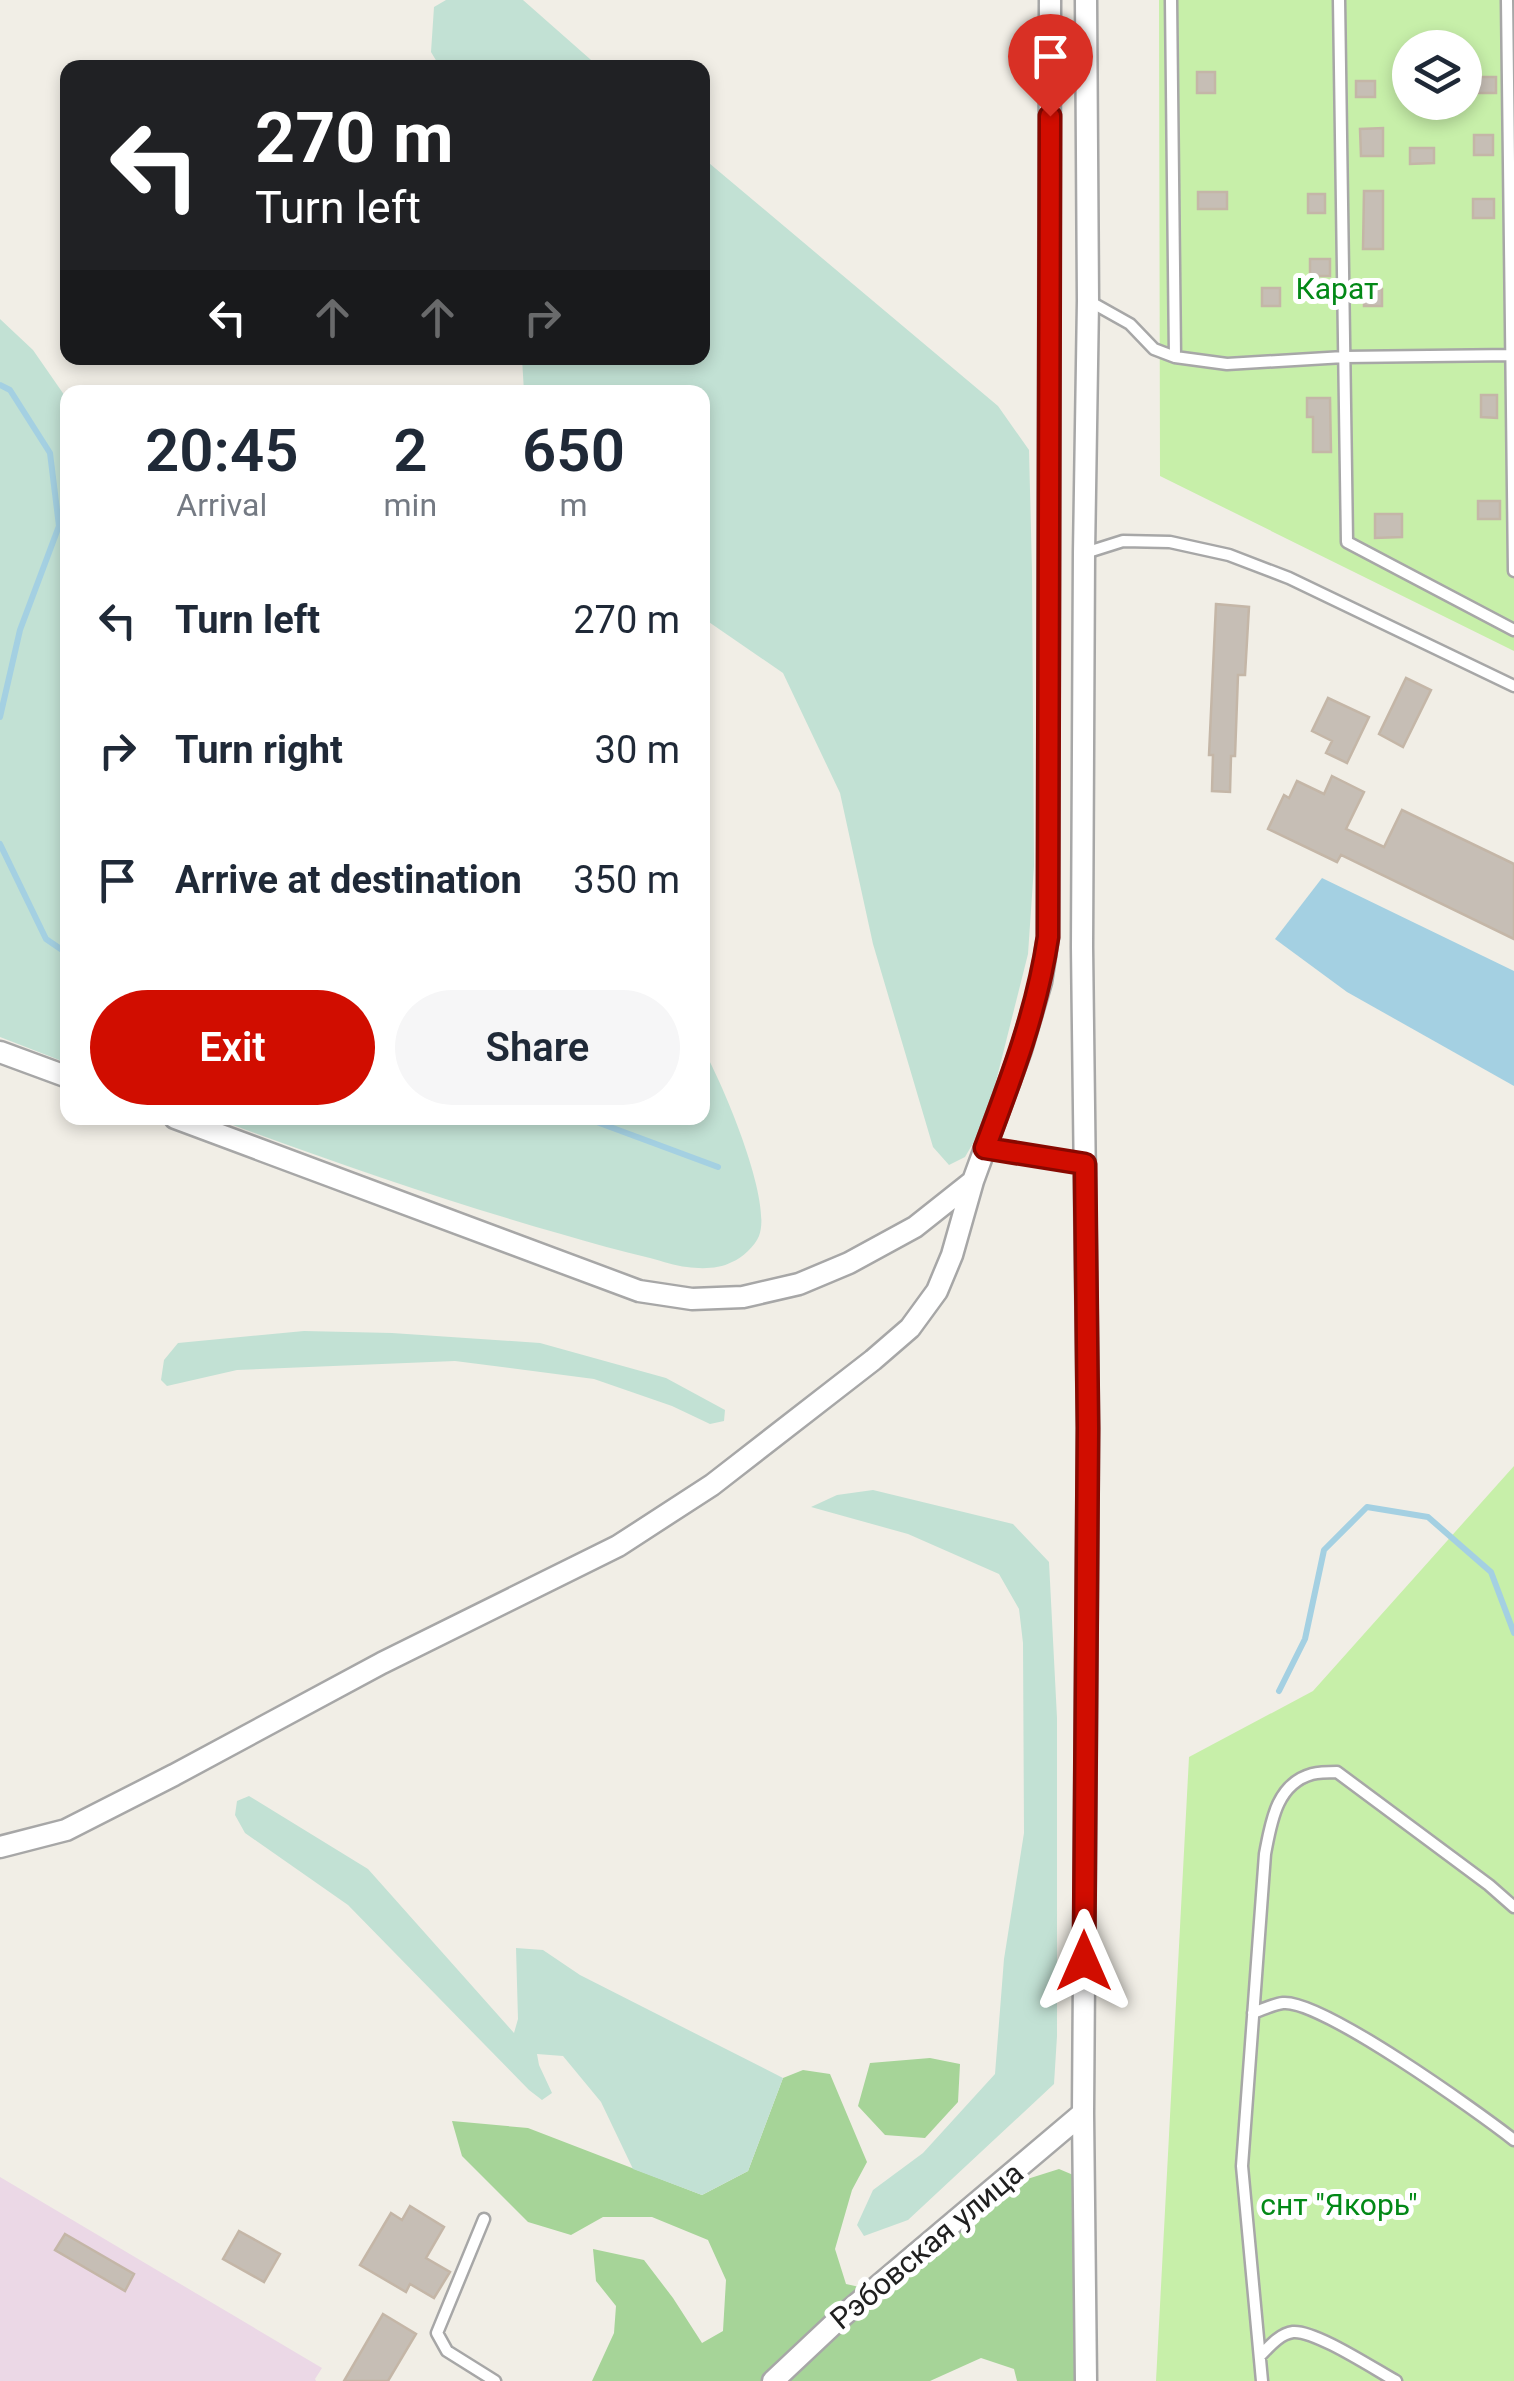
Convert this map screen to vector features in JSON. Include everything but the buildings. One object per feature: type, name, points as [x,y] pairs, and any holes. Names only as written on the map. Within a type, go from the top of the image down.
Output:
[{"type":"street","points":[[0,1848],[66,1830],[382,1663],[618,1546],[712,1485],[873,1360],[910,1328],[937,1290],[1022,1050],[1041,982],[1048,937],[1050,0]]},
{"type":"street","points":[[1086,0],[1088,301],[1082,946],[1088,1428],[1083,2113],[1086,2381]]},
{"type":"street","points":[[0,1052],[60,1074]]},
{"type":"street","points":[[194,1125],[639,1292],[692,1299],[743,1297],[798,1284],[849,1263],[915,1227],[973,1181]]},
{"type":"street","name":"Рэбовская улица","points":[[773,2381],[839,2318],[1083,2113]]},
{"type":"lane","points":[[1171,0],[1175,357]]},
{"type":"lane","points":[[1339,0],[1346,542],[1514,630]]},
{"type":"lane","points":[[1507,0],[1514,571]]},
{"type":"lane","points":[[1088,301],[1130,324],[1154,349],[1175,357],[1227,364],[1344,357],[1512,355]]},
{"type":"lane","points":[[1084,553],[1122,541],[1170,542],[1229,555],[1289,578],[1514,686]]},
{"type":"lane","points":[[985,1148],[1085,1164]]},
{"type":"lane","points":[[1262,2381],[1242,2166],[1265,1854],[1271,1821],[1285,1790],[1311,1774],[1337,1772],[1514,1907]]},
{"type":"lane","points":[[1253,2013],[1284,2002],[1312,2010],[1474,2109],[1514,2140]]},
{"type":"lane","points":[[484,2220],[437,2332],[447,2351],[496,2381]]},
{"type":"lane","points":[[1260,2356],[1279,2337],[1295,2332],[1331,2345],[1396,2381]]},
{"type":"shaded area","points":[[0,2177],[322,2368],[316,2381],[0,2381]]},
{"type":"green space","points":[[446,0],[523,0],[591,60],[436,60],[431,52],[434,7]]},
{"type":"green space","name":"Карат","points":[[1159,0],[1514,0],[1514,651],[1160,476]]},
{"type":"green space","points":[[710,164],[998,406],[1029,450],[1034,866],[1028,954],[986,1121],[965,1157],[949,1165],[933,1147],[873,944],[840,793],[783,673],[710,623],[710,385],[524,385],[522,365],[710,365]]},
{"type":"green space","points":[[0,319],[33,350],[60,389],[60,1060],[0,1037]]},
{"type":"green space","points":[[710,1063],[752,1170],[759,1197],[759,1236],[744,1255],[727,1264],[678,1266],[386,1179],[234,1125],[710,1125]]},
{"type":"green space","points":[[304,1331],[540,1343],[666,1378],[725,1410],[724,1421],[710,1424],[672,1406],[594,1379],[455,1361],[237,1370],[167,1386],[161,1380],[164,1360],[178,1343]]},
{"type":"green space","name":"снт \"Якорь\"","points":[[1514,1466],[1514,2381],[1156,2381],[1189,1757],[1313,1691]]},
{"type":"green space","points":[[873,1490],[1013,1524],[1049,1562],[1057,1718],[1057,2036],[1054,2084],[908,2220],[864,2236],[857,2225],[873,2190],[923,2153],[995,2074],[1004,1959],[1024,1833],[1023,1643],[1019,1609],[999,1574],[908,1534],[811,1507],[837,1495]]},
{"type":"green space","points":[[249,1796],[368,1869],[514,2033],[518,2019],[516,1948],[543,1950],[580,1975],[783,2078],[748,2171],[702,2195],[633,2169],[601,2102],[563,2056],[537,2054],[552,2093],[542,2100],[348,1905],[245,1833],[235,1815],[237,1801]]},
{"type":"green space","points":[[930,2058],[960,2064],[958,2102],[925,2138],[885,2135],[858,2106],[870,2063]]},
{"type":"green space","points":[[803,2070],[830,2074],[867,2162],[852,2190],[835,2249],[846,2284],[882,2292],[1021,2181],[1059,2169],[1078,2177],[1080,2381],[1017,2381],[1014,2369],[981,2358],[930,2381],[592,2381],[614,2333],[616,2306],[596,2281],[593,2249],[644,2260],[702,2343],[723,2331],[726,2280],[708,2240],[652,2217],[603,2217],[571,2235],[528,2222],[462,2156],[452,2121],[528,2128],[702,2195],[748,2171],[783,2078]]},
{"type":"water","points":[[1322,878],[1514,971],[1514,1086],[1347,992],[1275,939]]},
{"type":"waterway","points":[[0,385],[10,390],[50,453],[59,526],[20,630],[0,717]]},
{"type":"waterway","points":[[0,844],[46,939],[60,949]]},
{"type":"waterway","points":[[605,1125],[718,1167]]},
{"type":"waterway","points":[[1279,1691],[1305,1639],[1324,1550],[1367,1507],[1428,1517],[1491,1572],[1514,1633]]},
{"type":"route","points":[[1050,116],[1048,937],[1041,982],[1022,1050],[985,1148],[1085,1164],[1088,1428],[1084,1961]]}]
